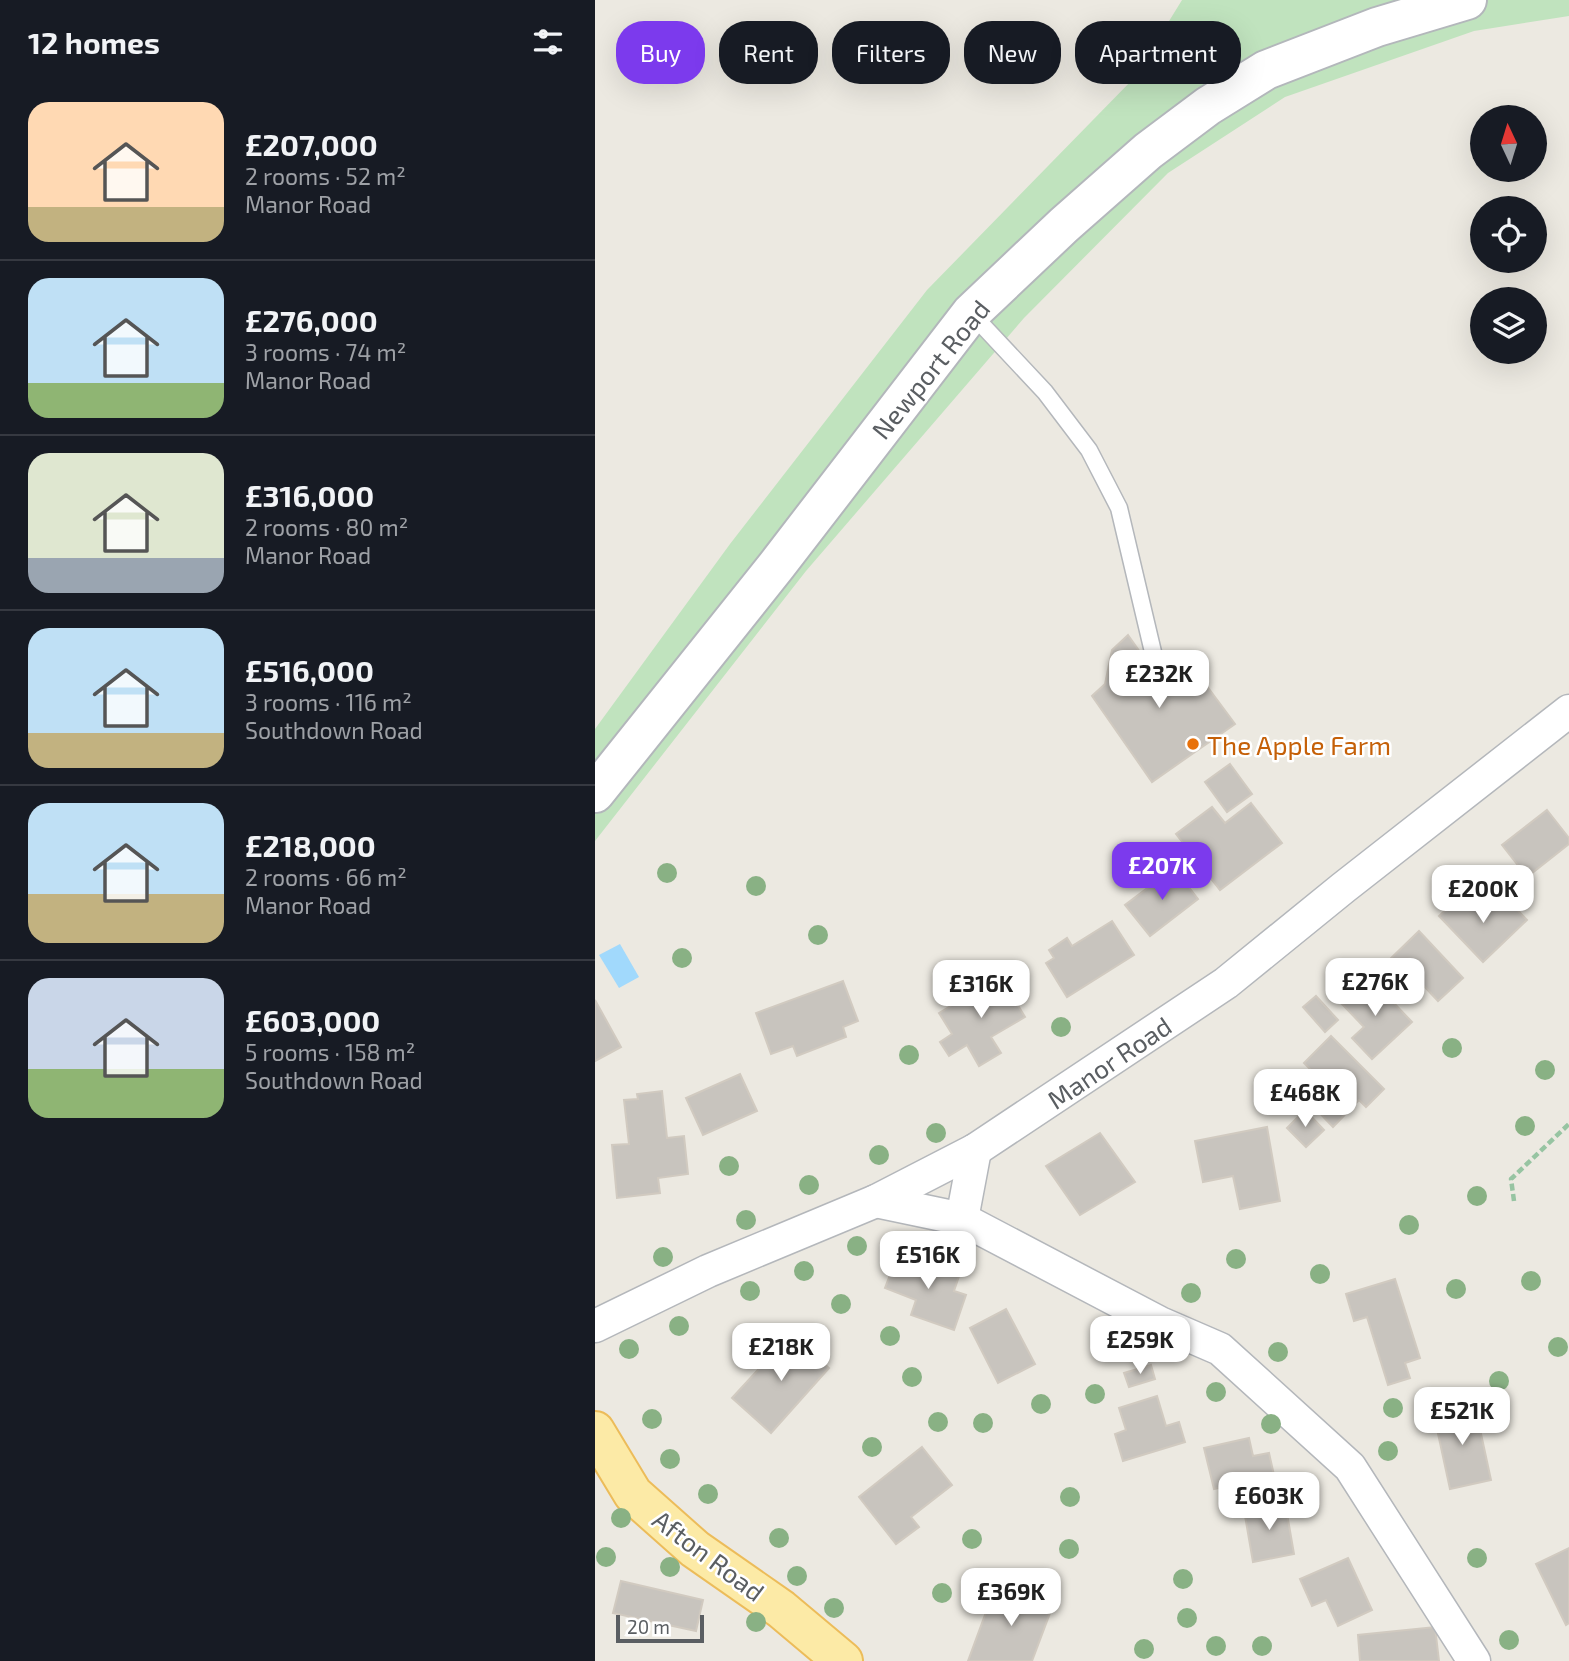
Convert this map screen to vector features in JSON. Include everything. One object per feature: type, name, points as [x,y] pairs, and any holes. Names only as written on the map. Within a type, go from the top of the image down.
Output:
[{"type":"main road","name":"Newport Road","points":[[595,793],[777,565],[971,313],[1085,206],[1148,151],[1208,106],[1266,70],[1377,27],[1468,0]]},
{"type":"main road","name":"Afton Road","points":[[595,1431],[633,1494],[695,1549],[781,1609],[843,1661]]},
{"type":"street","name":"Manor Road","points":[[595,1326],[708,1271],[876,1201],[975,1150],[1226,984],[1569,711]]},
{"type":"street","points":[[962,1219],[975,1150]]},
{"type":"street","points":[[876,1201],[962,1219],[1160,1323],[1220,1349],[1350,1467],[1475,1661]]},
{"type":"lane","points":[[971,313],[1045,392],[1089,450],[1119,508],[1153,652]]},
{"type":"path","points":[[1514,1202],[1511,1179],[1569,1124]]},
{"type":"green space","points":[[1182,0],[1569,0],[1569,16],[1474,31],[1285,97],[1168,173],[1024,318],[806,571],[595,841],[595,729],[730,544],[927,290],[1128,84],[1241,84],[1241,21],[1169,21]]},
{"type":"water","points":[[620,944],[639,977],[619,988],[599,955]]},
{"type":"building","points":[[1128,635],[1152,669],[1169,657],[1186,680],[1195,670],[1235,724],[1152,782],[1092,696],[1105,684],[1112,650]]},
{"type":"building","points":[[1230,764],[1252,794],[1227,812],[1205,782]]},
{"type":"building","points":[[1251,803],[1282,843],[1220,890],[1176,834],[1212,807],[1225,823]]},
{"type":"building","points":[[1547,810],[1569,838],[1569,844],[1527,877],[1502,845]]},
{"type":"building","points":[[1174,868],[1198,899],[1150,936],[1125,905]]},
{"type":"building","points":[[1463,894],[1482,915],[1503,895],[1527,920],[1483,962],[1439,916]]},
{"type":"building","points":[[1112,921],[1134,955],[1067,997],[1046,963],[1054,958],[1049,950],[1067,938],[1072,946]]},
{"type":"building","points":[[1419,931],[1463,978],[1438,1001],[1409,970],[1400,979],[1385,964]]},
{"type":"building","points":[[1000,976],[1025,1017],[991,1037],[1001,1053],[979,1066],[967,1045],[949,1056],[940,1042],[952,1034],[939,1013]]},
{"type":"building","points":[[1370,978],[1412,1022],[1372,1059],[1352,1038],[1364,1027],[1342,1004]]},
{"type":"building","points":[[843,981],[858,1021],[843,1027],[846,1037],[797,1056],[793,1046],[771,1054],[756,1013]]},
{"type":"building","points":[[1316,996],[1338,1020],[1325,1032],[1303,1007]]},
{"type":"building","points":[[595,1000],[621,1047],[595,1061]]},
{"type":"building","points":[[1331,1036],[1384,1089],[1366,1107],[1359,1100],[1333,1127],[1312,1105],[1329,1088],[1304,1063]]},
{"type":"building","points":[[740,1074],[757,1111],[703,1135],[686,1098]]},
{"type":"building","points":[[662,1091],[667,1138],[684,1136],[688,1174],[658,1178],[660,1193],[617,1198],[612,1145],[629,1144],[624,1100],[638,1099],[637,1094]]},
{"type":"building","points":[[1305,1110],[1324,1130],[1306,1147],[1287,1128]]},
{"type":"building","points":[[1267,1127],[1280,1201],[1240,1209],[1233,1176],[1203,1182],[1195,1141]]},
{"type":"building","points":[[1100,1133],[1135,1182],[1080,1215],[1046,1166]]},
{"type":"building","points":[[898,1254],[959,1276],[954,1291],[966,1295],[954,1330],[911,1315],[916,1300],[885,1288]]},
{"type":"building","points":[[1395,1279],[1420,1358],[1405,1363],[1410,1378],[1388,1385],[1367,1317],[1354,1321],[1346,1294]]},
{"type":"building","points":[[1006,1309],[1035,1364],[998,1383],[970,1328]]},
{"type":"building","points":[[791,1334],[829,1368],[771,1433],[732,1398]]},
{"type":"building","points":[[1151,1365],[1155,1379],[1129,1387],[1124,1373]]},
{"type":"building","points":[[1157,1396],[1166,1426],[1179,1422],[1185,1442],[1123,1461],[1115,1434],[1126,1430],[1119,1408]]},
{"type":"building","points":[[1475,1406],[1491,1480],[1450,1489],[1434,1415]]},
{"type":"building","points":[[1249,1438],[1253,1456],[1269,1453],[1274,1475],[1214,1489],[1204,1448]]},
{"type":"building","points":[[922,1447],[952,1485],[911,1517],[919,1527],[896,1544],[859,1497]]},
{"type":"building","points":[[1285,1502],[1294,1554],[1253,1562],[1244,1510]]},
{"type":"building","points":[[1569,1548],[1569,1623],[1566,1625],[1536,1564]]},
{"type":"building","points":[[1348,1558],[1372,1610],[1338,1626],[1326,1600],[1312,1606],[1300,1579]]},
{"type":"building","points":[[621,1581],[703,1600],[696,1631],[613,1613]]},
{"type":"building","points":[[996,1585],[1053,1605],[1032,1661],[968,1661]]},
{"type":"building","points":[[1435,1627],[1439,1661],[1360,1661],[1358,1635]]},
{"type":"place","name":"The Apple Farm","points":[[1193,744]]}]
